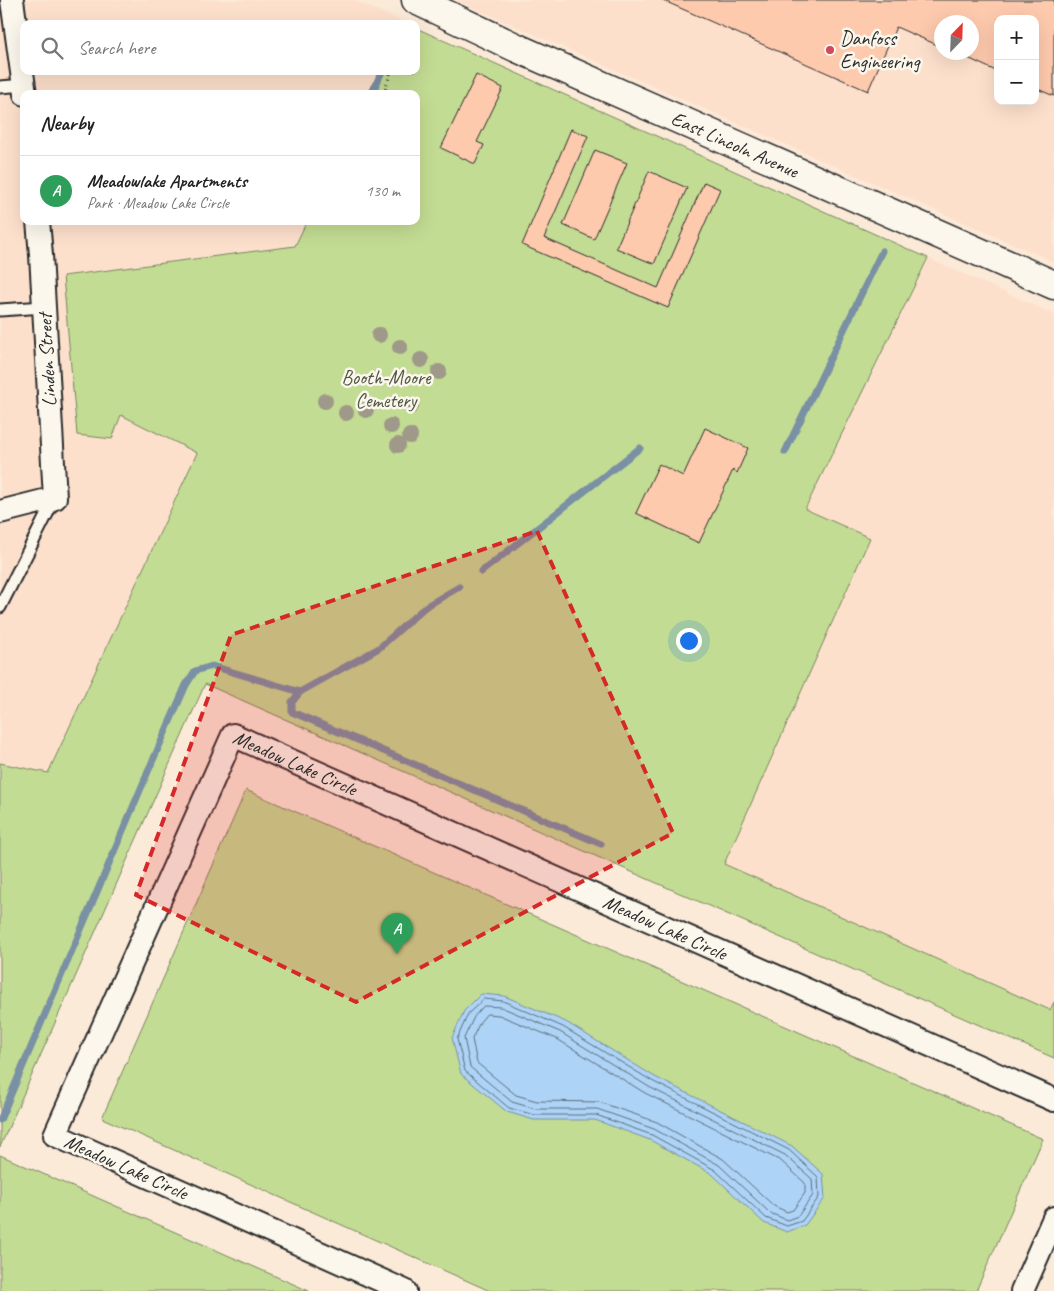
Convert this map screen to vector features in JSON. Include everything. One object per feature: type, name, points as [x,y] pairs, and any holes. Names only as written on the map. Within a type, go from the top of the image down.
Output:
[{"type":"street","points":[[12,0],[20,55]]},
{"type":"street","name":"East Lincoln Avenue","points":[[416,0],[517,48],[1054,285]]},
{"type":"street","points":[[23,75],[25,90]]},
{"type":"street","name":"Linden Street","points":[[38,225],[54,498]]},
{"type":"street","points":[[0,512],[54,498]]},
{"type":"street","name":"Meadow Lake Circle","points":[[405,1291],[362,1282],[55,1135],[233,734],[1054,1100]]},
{"type":"street","points":[[1022,1291],[1054,1218]]},
{"type":"lane","points":[[0,87],[25,90]]},
{"type":"lane","points":[[0,310],[44,307]]},
{"type":"lane","points":[[0,608],[54,498]]},
{"type":"path","points":[[385,90],[390,75]]},
{"type":"highlighted area","points":[[537,531],[673,833],[356,1002],[136,895],[231,635]]},
{"type":"shaded area","points":[[0,0],[354,0],[399,20],[20,20],[20,75],[377,75],[370,90],[20,90],[20,225],[305,225],[295,246],[63,276],[120,414],[197,452],[48,773],[0,763]]},
{"type":"shaded area","points":[[455,0],[1054,0],[1054,262]]},
{"type":"shaded area","points":[[928,258],[1054,314],[1054,1002],[1050,1010],[724,865],[870,539],[804,509]]},
{"type":"green space","name":"Booth-Moore Cemetery","points":[[420,30],[928,258],[805,509],[870,538],[724,864],[1050,1010],[1054,1002],[1054,1058],[205,684],[0,1147],[0,763],[48,773],[197,453],[121,415],[112,439],[77,435],[63,276],[295,246],[305,225],[420,225],[420,90],[370,90],[377,75],[420,75]]},
{"type":"green space","points":[[246,790],[1043,1139],[976,1291],[490,1291],[102,1118]]},
{"type":"green space","points":[[0,1155],[309,1291],[0,1291]]},
{"type":"water","points":[[481,994],[504,996],[566,1022],[655,1077],[792,1146],[823,1174],[825,1198],[805,1225],[787,1232],[764,1223],[712,1174],[650,1140],[595,1120],[534,1120],[507,1112],[461,1074],[452,1038],[464,1011]]},
{"type":"building","name":"Danfoss Engineering","points":[[662,0],[1054,0],[1054,96],[1039,90],[1039,15],[994,15],[994,70],[972,60],[979,60],[979,15],[934,15],[934,44],[896,27],[868,91]]},
{"type":"building","points":[[476,75],[503,88],[477,142],[484,145],[475,164],[441,148]]},
{"type":"building","points":[[571,129],[588,136],[544,238],[658,288],[704,182],[720,189],[668,308],[522,245]]},
{"type":"building","points":[[595,150],[627,163],[594,239],[563,225]]},
{"type":"building","points":[[649,171],[687,188],[654,264],[616,248]]},
{"type":"building","points":[[705,428],[748,448],[737,473],[733,470],[699,543],[636,513],[659,464],[683,476]]},
{"type":"waterway","points":[[374,90],[380,75]]},
{"type":"waterway","points":[[785,452],[882,251]]},
{"type":"waterway","points":[[481,572],[640,448]]},
{"type":"waterway","points":[[459,587],[425,607],[379,648],[300,692],[292,702],[292,712],[601,844]]},
{"type":"waterway","points":[[0,1120],[150,767],[186,685],[195,671],[212,666],[300,692]]},
{"type":"place","name":"Danfoss Engineering","points":[[830,50]]},
{"type":"place","name":"Meadowlake Apartments","points":[[397,954]]}]
